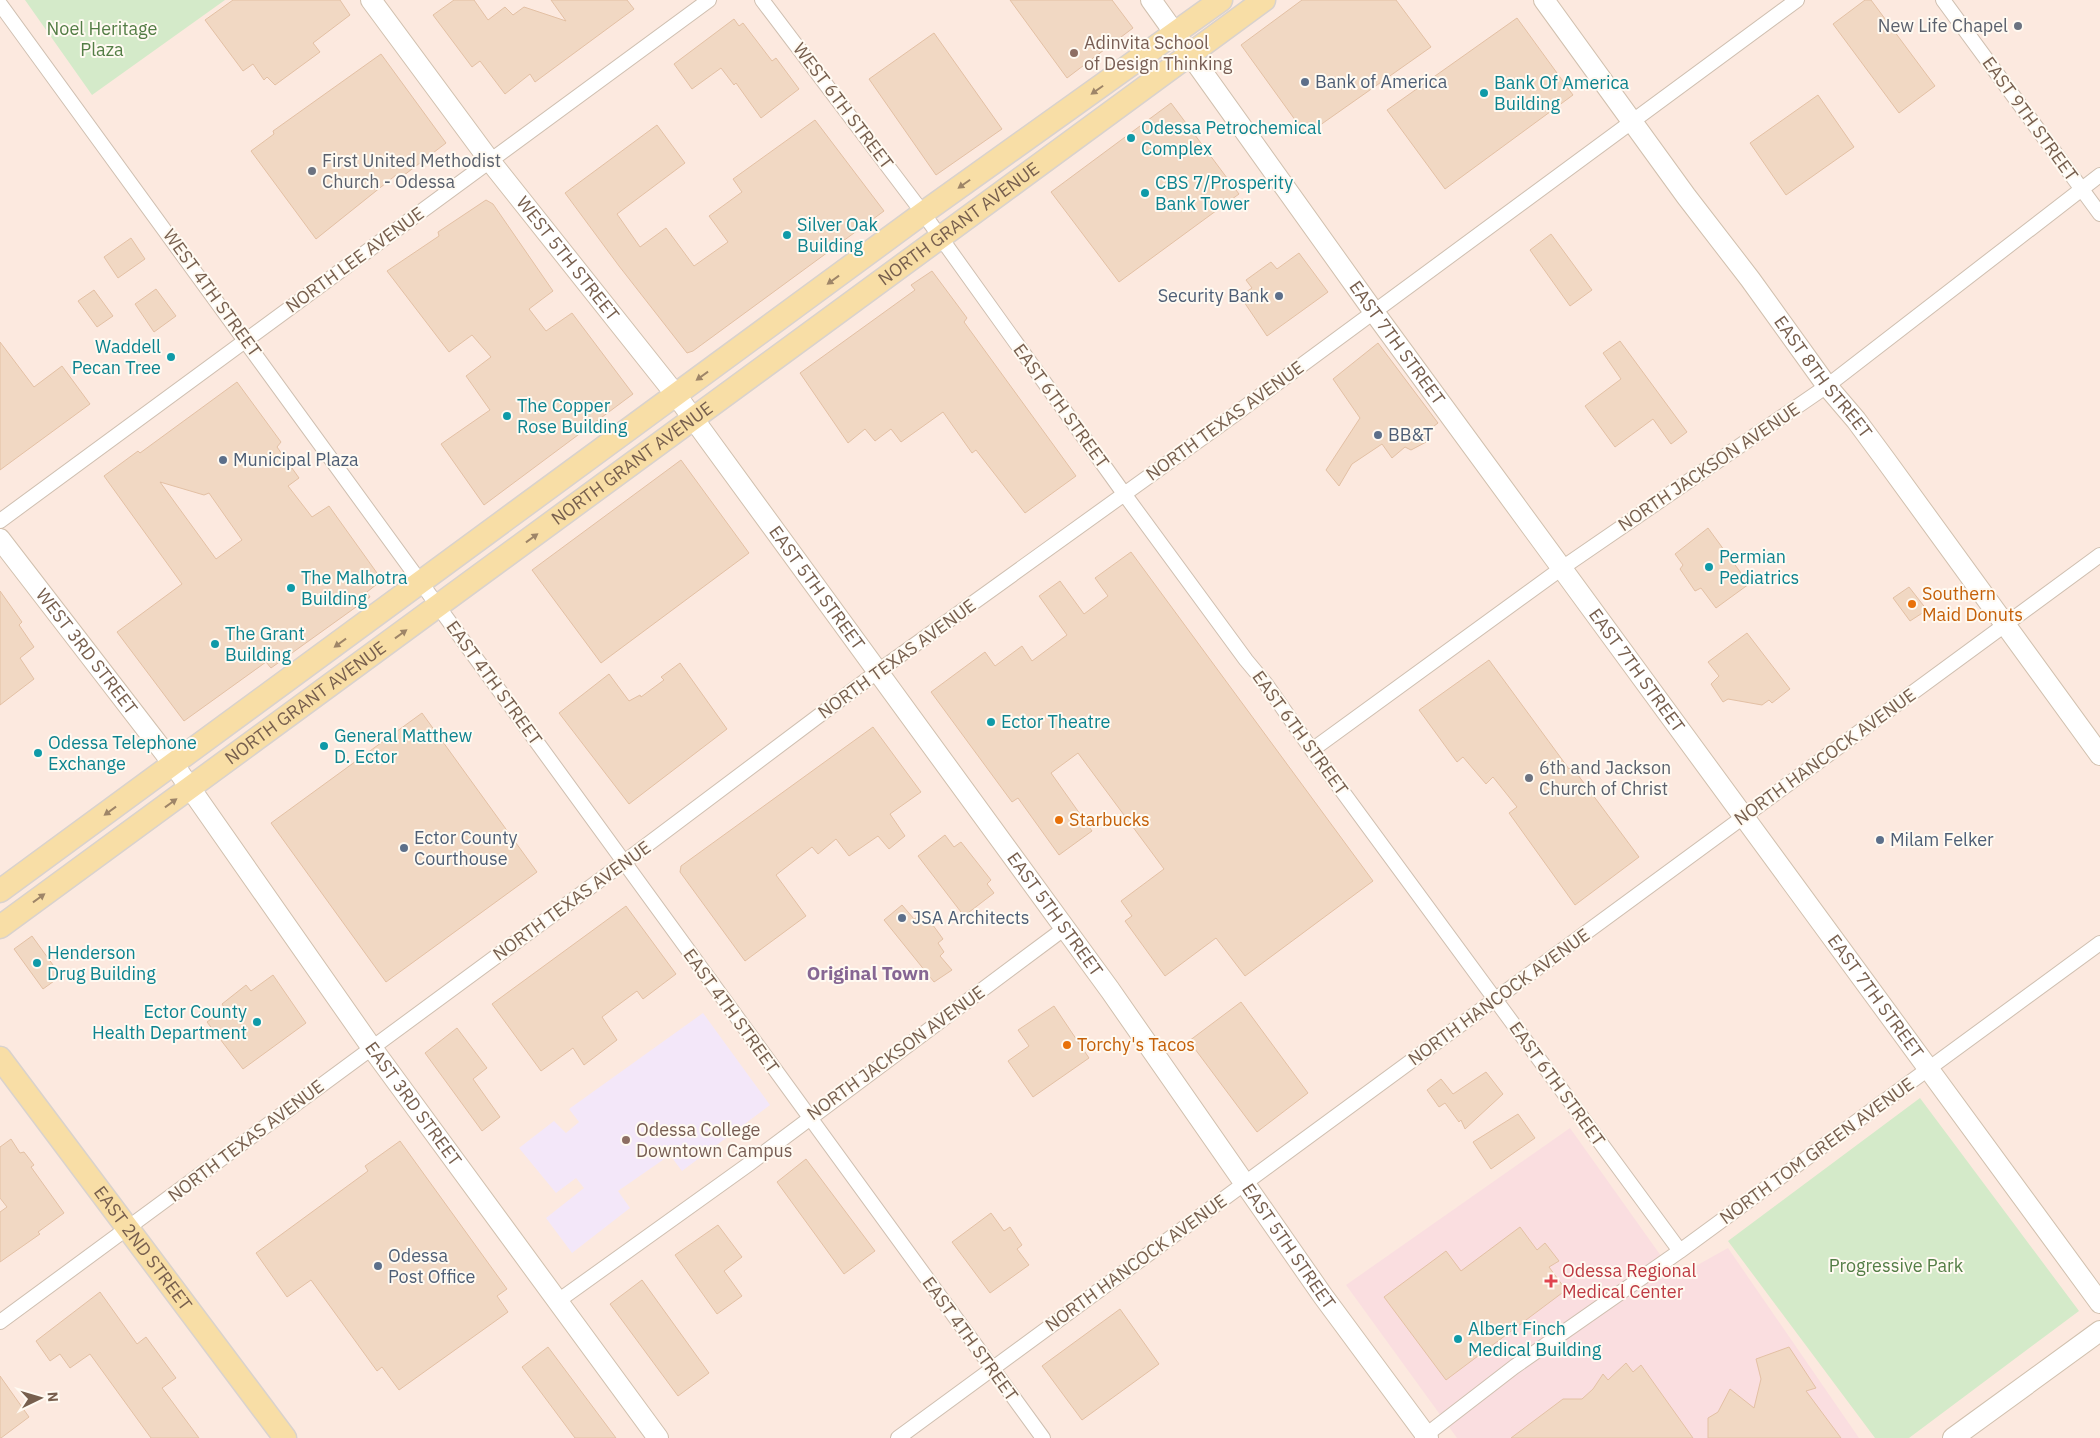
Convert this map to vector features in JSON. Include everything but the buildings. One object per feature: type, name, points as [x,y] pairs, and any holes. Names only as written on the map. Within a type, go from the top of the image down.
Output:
[{"type":"main road","name":"NORTH GRANT AVENUE","points":[[0,891],[422,583],[923,213],[1221,0]]},
{"type":"main road","name":"NORTH GRANT AVENUE","points":[[0,927],[1264,0]]},
{"type":"main road","name":"EAST 2ND STREET","points":[[0,1058],[285,1438]]},
{"type":"street","name":"WEST 5TH STREET","points":[[372,0],[490,161],[676,395]]},
{"type":"street","name":"NORTH LEE AVENUE","points":[[0,520],[710,0]]},
{"type":"street","name":"WEST 6TH STREET","points":[[762,0],[923,213]]},
{"type":"street","name":"EAST 7TH STREET","points":[[1151,0],[1374,312],[2100,1303]]},
{"type":"street","name":"EAST 8TH STREET","points":[[1544,0],[1631,122],[1750,279],[1827,386],[1862,427],[2100,755]]},
{"type":"street","name":"NORTH TEXAS AVENUE","points":[[0,1322],[624,863],[877,672],[1125,495],[1798,0]]},
{"type":"street","name":"EAST 9TH STREET","points":[[1943,0],[2100,214]]},
{"type":"street","name":"WEST 4TH STREET","points":[[0,4],[422,583]]},
{"type":"street","name":"NORTH JACKSON AVENUE","points":[[1312,750],[1562,568],[1827,386],[2100,175]]},
{"type":"street","name":"EAST 6TH STREET","points":[[923,213],[1125,495],[1246,660],[1266,684],[1312,750],[1680,1252]]},
{"type":"street","name":"EAST 5TH STREET","points":[[676,395],[1110,990],[1323,1296],[1425,1437]]},
{"type":"street","name":"WEST 3RD STREET","points":[[0,539],[174,765]]},
{"type":"street","name":"NORTH HANCOCK AVENUE","points":[[898,1438],[2100,555]]},
{"type":"street","name":"EAST 4TH STREET","points":[[422,583],[1043,1438]]},
{"type":"street","name":"EAST 3RD STREET","points":[[174,765],[372,1048],[658,1438]]},
{"type":"street","name":"NORTH JACKSON AVENUE","points":[[558,1301],[749,1164],[1065,928]]},
{"type":"street","name":"NORTH TOM GREEN AVENUE","points":[[1425,1437],[1514,1367],[1680,1252],[2100,943]]},
{"type":"street","points":[[1953,1438],[2100,1331]]},
{"type":"shaded area","points":[[0,0],[2100,0],[2100,1438],[0,1438]]},
{"type":"shaded area","name":"Odessa College Downtown Campus","points":[[703,1013],[770,1105],[682,1171],[670,1155],[618,1191],[630,1208],[572,1253],[546,1218],[584,1188],[576,1178],[556,1193],[519,1148],[554,1121],[566,1133],[579,1122],[569,1109]]},
{"type":"shaded area","name":"Odessa Regional Medical Center","points":[[1570,1128],[1676,1277],[1728,1248],[1859,1438],[1457,1438],[1346,1285]]},
{"type":"green space","name":"Noel Heritage Plaza","points":[[25,0],[225,0],[92,95]]},
{"type":"green space","name":"Progressive Park","points":[[1920,1098],[2079,1311],[1909,1438],[1875,1438],[1728,1241]]},
{"type":"place","name":"New Life Chapel","points":[[2018,26]]},
{"type":"place","name":"Adinvita School of Design Thinking","points":[[1074,53]]},
{"type":"place","name":"Bank of America","points":[[1305,82]]},
{"type":"place","name":"Bank Of America Building","points":[[1484,93]]},
{"type":"place","name":"Odessa Petrochemical Complex","points":[[1131,138]]},
{"type":"place","name":"First United Methodist Church - Odessa","points":[[312,171]]},
{"type":"place","name":"CBS 7/Prosperity Bank Tower","points":[[1145,193]]},
{"type":"place","name":"Silver Oak Building","points":[[787,235]]},
{"type":"place","name":"Security Bank","points":[[1279,296]]},
{"type":"place","name":"Waddell Pecan Tree","points":[[171,357]]},
{"type":"place","name":"The Copper Rose Building","points":[[507,416]]},
{"type":"place","name":"BB&T","points":[[1378,435]]},
{"type":"place","name":"Municipal Plaza","points":[[223,460]]},
{"type":"place","name":"Permian Pediatrics","points":[[1709,567]]},
{"type":"place","name":"The Malhotra Building","points":[[291,588]]},
{"type":"place","name":"Southern Maid Donuts","points":[[1912,604]]},
{"type":"place","name":"The Grant Building","points":[[215,644]]},
{"type":"place","name":"Ector Theatre","points":[[991,722]]},
{"type":"place","name":"General Matthew D. Ector","points":[[324,746]]},
{"type":"place","name":"Odessa Telephone Exchange","points":[[38,753]]},
{"type":"place","name":"6th and Jackson Church of Christ","points":[[1529,778]]},
{"type":"place","name":"Starbucks","points":[[1059,820]]},
{"type":"place","name":"Milam Felker","points":[[1880,840]]},
{"type":"place","name":"Ector County Courthouse","points":[[404,848]]},
{"type":"place","name":"JSA Architects","points":[[902,918]]},
{"type":"place","name":"Henderson Drug Building","points":[[37,963]]},
{"type":"place","name":"Ector County Health Department","points":[[257,1022]]},
{"type":"place","name":"Torchy's Tacos","points":[[1067,1045]]},
{"type":"place","name":"Odessa College Downtown Campus","points":[[626,1140]]},
{"type":"place","name":"Odessa Post Office","points":[[378,1266]]},
{"type":"place","name":"Odessa Regional Medical Center","points":[[1551,1281]]},
{"type":"place","name":"Albert Finch Medical Building","points":[[1458,1339]]},
{"type":"district","name":"Original Town","points":[[868,973]]}]
